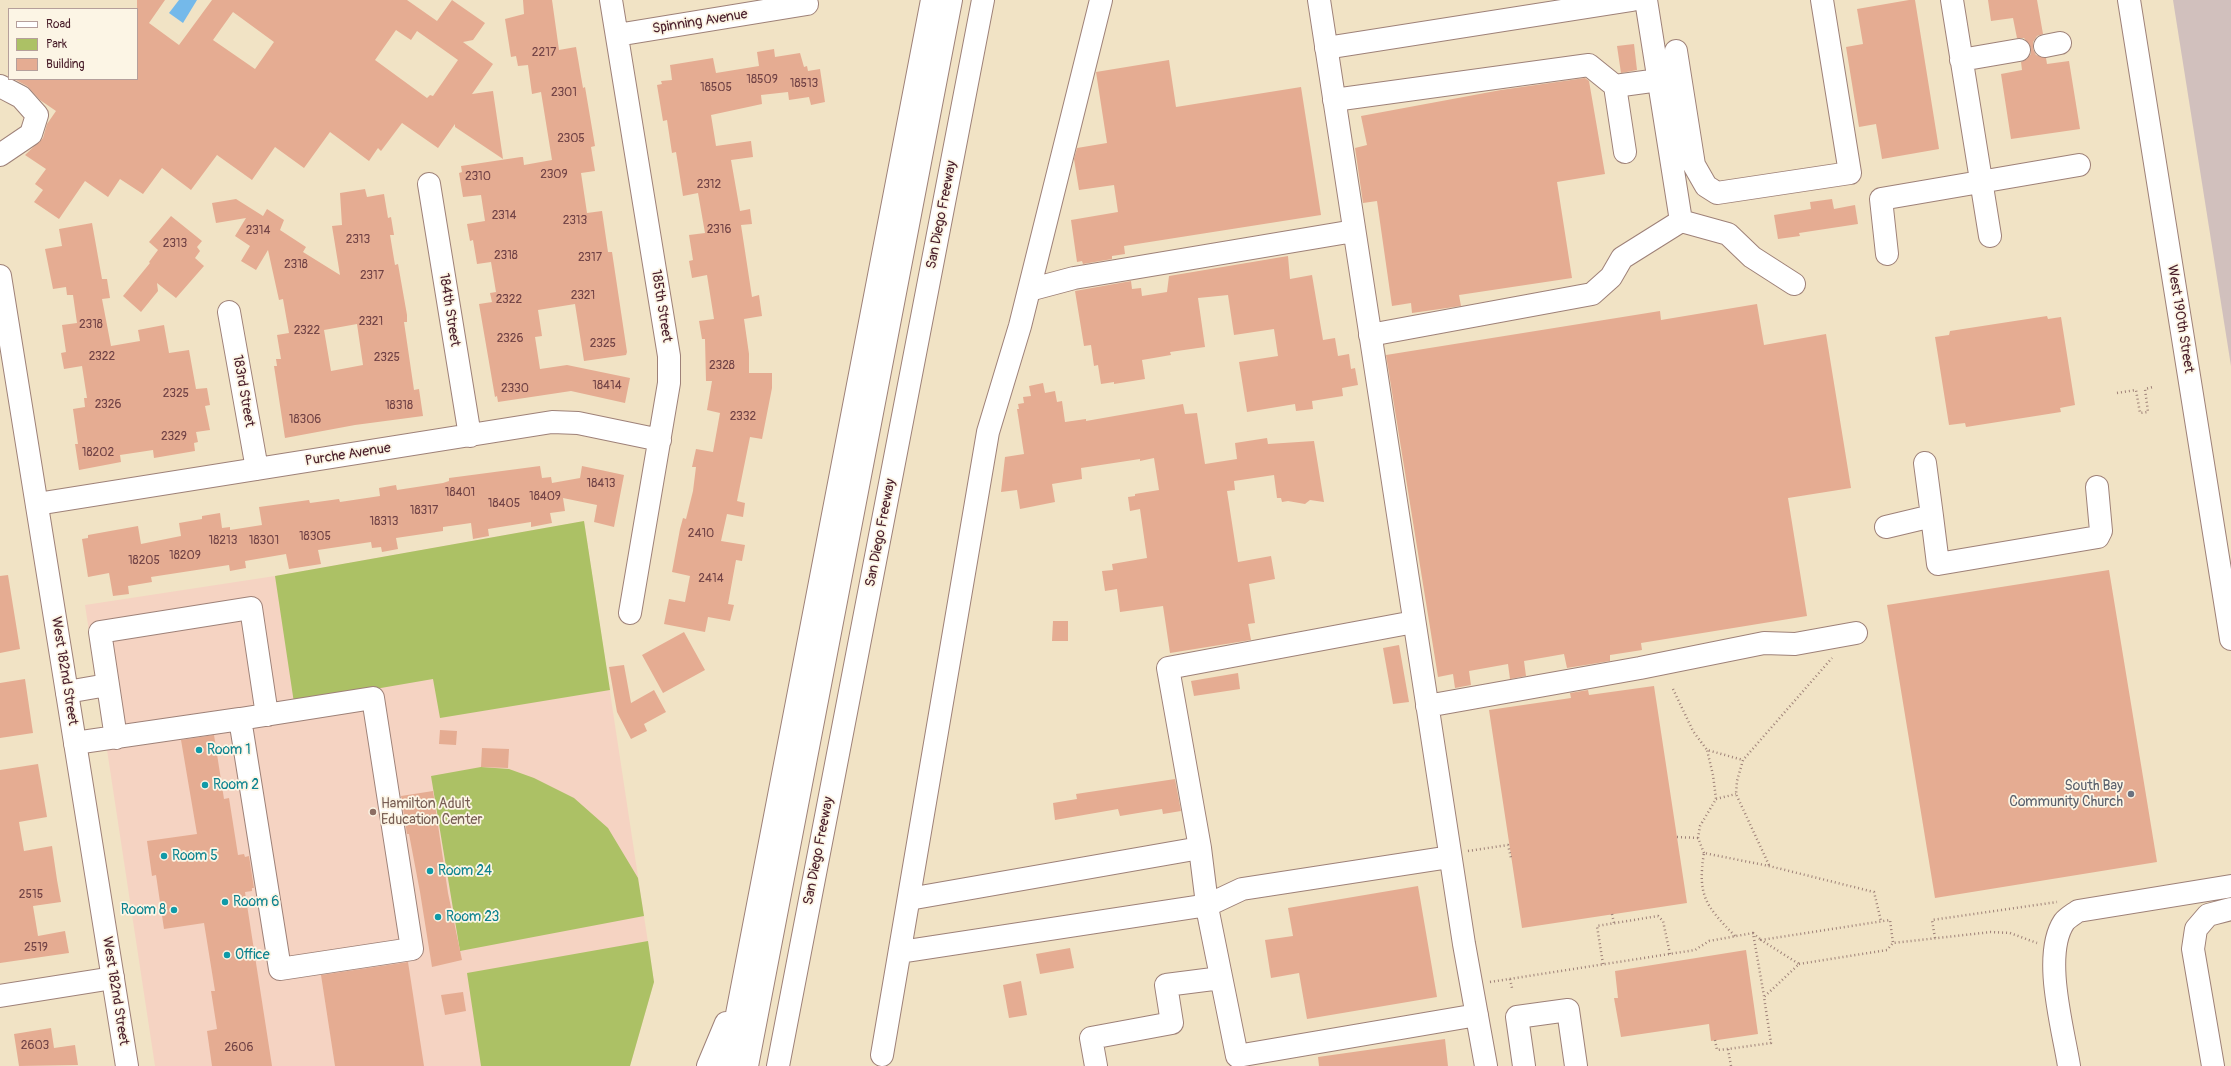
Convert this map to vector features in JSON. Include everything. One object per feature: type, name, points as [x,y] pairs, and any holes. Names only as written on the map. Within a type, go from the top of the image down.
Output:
[{"type":"main road","name":"185th Street","points":[[611,0],[669,356],[669,383],[630,613]]},
{"type":"main road","points":[[727,1066],[932,0]]},
{"type":"main road","points":[[747,1066],[950,0]]},
{"type":"main road","points":[[957,134],[945,94],[964,0]]},
{"type":"main road","name":"San Diego Freeway","points":[[778,1066],[983,0]]},
{"type":"main road","points":[[882,1055],[988,432],[1029,290],[1101,0]]},
{"type":"main road","points":[[1319,0],[1450,855],[1486,1066]]},
{"type":"main road","points":[[1326,48],[1596,3],[1632,0]]},
{"type":"main road","points":[[1646,0],[1681,222]]},
{"type":"main road","points":[[1676,51],[1694,165],[1706,186],[1717,193],[1850,173],[1822,0]]},
{"type":"main road","points":[[1952,0],[1990,236]]},
{"type":"main road","name":"West 190th Street","points":[[2129,0],[2231,639]]},
{"type":"main road","name":"Spinning Avenue","points":[[617,35],[807,4]]},
{"type":"main road","points":[[1962,60],[2019,50]]},
{"type":"main road","points":[[1334,100],[1589,65],[1615,86],[1625,152]]},
{"type":"main road","points":[[1615,86],[1659,80]]},
{"type":"main road","points":[[0,86],[21,97],[38,115],[31,134],[0,155]]},
{"type":"main road","points":[[1887,254],[1881,199],[2079,165]]},
{"type":"main road","name":"184th Street","points":[[429,184],[470,436]]},
{"type":"main road","points":[[1370,335],[1592,294],[1611,277],[1622,258],[1681,222],[1728,234],[1752,257],[1794,284]]},
{"type":"main road","points":[[1029,290],[1074,278],[1354,231]]},
{"type":"main road","name":"West 182nd Street","points":[[0,276],[126,1066]]},
{"type":"main road","name":"183rd Street","points":[[229,312],[257,469]]},
{"type":"main road","name":"Purche Avenue","points":[[37,504],[552,422],[578,423],[660,440]]},
{"type":"main road","points":[[1926,463],[1938,564],[2098,537],[2101,531],[2097,487]]},
{"type":"main road","points":[[1886,527],[1932,516]]},
{"type":"main road","points":[[116,738],[100,632],[250,608],[267,715]]},
{"type":"main road","points":[[1414,622],[1168,668],[1200,848],[1208,905],[1237,1056],[1477,1015]]},
{"type":"main road","points":[[1427,706],[1632,670],[1764,643],[1795,644],[1856,634]]},
{"type":"main road","points":[[67,692],[108,685]]},
{"type":"main road","points":[[75,744],[373,698],[412,949],[280,969],[240,719]]},
{"type":"main road","points":[[909,899],[1200,848]]},
{"type":"main road","points":[[900,952],[1208,905],[1242,889],[1450,855]]},
{"type":"main road","points":[[2068,1066],[2053,968],[2054,949],[2064,921],[2078,911],[2231,886]]},
{"type":"main road","points":[[2213,1066],[2193,949],[2196,929],[2208,915],[2231,909]]},
{"type":"main road","points":[[0,996],[113,978]]},
{"type":"main road","points":[[1096,1066],[1091,1038],[1172,1023],[1166,985],[1221,978]]},
{"type":"main road","points":[[708,1066],[744,980]]},
{"type":"main road","points":[[1524,1066],[1517,1017],[1568,1010],[1576,1066]]},
{"type":"path","points":[[2117,393],[2136,390],[2140,413],[2148,412],[2145,389],[2153,388]]},
{"type":"path","points":[[1769,866],[1736,794],[1737,781],[1743,760],[1832,658]]},
{"type":"path","points":[[1673,689],[1693,731],[1707,750],[1713,775],[1716,799],[1700,826],[1698,838],[1704,853],[1701,875],[1705,901],[1735,936]]},
{"type":"path","points":[[1707,750],[1743,760]]},
{"type":"path","points":[[1716,799],[1736,794]]},
{"type":"path","points":[[1677,837],[1698,838]]},
{"type":"path","points":[[1450,855],[1508,845],[1511,858]]},
{"type":"path","points":[[1704,853],[1769,866],[1874,892],[1880,921]]},
{"type":"path","points":[[1935,938],[1932,920],[2060,901]]},
{"type":"path","points":[[1612,914],[1614,923]]},
{"type":"path","points":[[1603,964],[1597,926],[1658,916],[1663,921],[1670,954]]},
{"type":"path","points":[[1761,940],[1890,920],[1893,944]]},
{"type":"path","points":[[1764,997],[1799,964],[1887,950],[1893,944],[1991,932],[2010,933],[2054,949]]},
{"type":"path","points":[[1484,983],[1695,950],[1709,941],[1753,933]]},
{"type":"path","points":[[1753,933],[1761,940],[1799,964]]},
{"type":"path","points":[[1715,1040],[1717,1050],[1771,1043],[1753,933]]},
{"type":"path","points":[[1510,979],[1512,988]]},
{"type":"path","points":[[1728,1049],[1731,1066]]},
{"type":"shaded area","points":[[2173,0],[2231,0],[2231,366]]},
{"type":"shaded area","name":"Hamilton Adult Education Center","points":[[584,521],[654,982],[630,1066],[155,1066],[85,605],[275,576]]},
{"type":"green space","points":[[584,521],[610,690],[440,718],[433,679],[294,703],[275,576]]},
{"type":"green space","points":[[481,767],[509,769],[534,778],[574,798],[608,828],[638,878],[644,916],[460,951],[431,776]]},
{"type":"green space","points":[[648,941],[654,982],[630,1066],[481,1066],[467,973]]},
{"type":"water","points":[[179,0],[197,0],[183,23],[169,13]]},
{"type":"building","points":[[137,0],[165,0],[149,23],[179,45],[212,0],[407,0],[437,21],[452,0],[485,23],[473,40],[463,42],[493,64],[472,94],[493,91],[503,159],[455,127],[455,124],[438,148],[402,123],[381,151],[378,148],[369,161],[330,132],[304,168],[275,147],[252,180],[217,155],[191,190],[162,168],[143,194],[120,179],[108,197],[85,181],[59,219],[34,202],[43,190],[35,184],[46,169],[25,155],[43,138],[47,124],[56,111],[40,100],[27,86],[16,80],[138,80]],"holes":[[[233,12],[274,42],[255,69],[213,40]],[[396,30],[411,40],[417,31],[458,60],[433,96],[430,95],[427,98],[375,60]]]},
{"type":"building","points":[[523,0],[552,0],[559,50],[576,47],[583,88],[585,87],[595,146],[591,147],[595,171],[581,173],[587,213],[602,211],[608,252],[612,252],[627,352],[626,355],[584,361],[575,304],[538,310],[542,336],[535,337],[540,369],[567,365],[630,378],[625,403],[571,391],[498,402],[497,396],[495,397],[479,304],[492,302],[490,293],[496,292],[491,262],[477,264],[473,240],[470,241],[467,224],[485,221],[481,195],[463,197],[459,173],[462,172],[461,166],[521,157],[523,157],[524,165],[552,160],[541,92],[532,94],[528,65],[518,66],[516,56],[511,57],[505,19],[524,14]]},
{"type":"building","points":[[1915,0],[1939,149],[1882,159],[1876,124],[1859,127],[1846,47],[1863,44],[1857,9]]},
{"type":"building","points":[[1988,0],[2037,0],[2043,34],[2037,36],[2033,42],[2033,49],[2036,55],[2046,58],[2047,64],[2069,61],[2080,129],[2011,139],[2001,74],[2022,70],[2021,62],[2027,59],[2031,54],[2031,48],[2024,38],[2017,38],[2013,18],[1991,21]]},
{"type":"building","points":[[1634,44],[1637,70],[1621,73],[1617,46]]},
{"type":"building","points":[[774,49],[775,57],[800,53],[804,67],[807,66],[808,71],[820,69],[825,102],[811,105],[809,97],[789,100],[788,92],[761,95],[762,104],[711,115],[716,146],[751,141],[753,157],[731,160],[740,211],[750,209],[752,224],[741,225],[752,297],[759,295],[762,316],[744,319],[749,354],[749,373],[772,373],[772,388],[762,439],[750,437],[737,501],[745,503],[743,517],[727,514],[721,541],[745,545],[742,561],[736,560],[728,604],[734,605],[730,621],[708,617],[705,632],[664,624],[669,599],[685,602],[690,576],[672,572],[680,529],[683,518],[686,519],[693,491],[696,467],[692,467],[696,449],[713,452],[720,413],[707,410],[712,381],[706,381],[705,339],[702,339],[699,321],[714,319],[707,275],[692,278],[689,261],[693,260],[689,235],[705,233],[698,193],[683,196],[676,152],[672,153],[667,120],[663,121],[657,85],[662,84],[661,81],[672,80],[670,65],[713,58],[716,73],[759,66],[757,52]]},
{"type":"building","points":[[1169,60],[1176,107],[1301,87],[1321,215],[1124,246],[1125,254],[1112,256],[1112,259],[1083,264],[1082,261],[1077,262],[1071,220],[1118,212],[1114,185],[1079,190],[1074,159],[1077,148],[1107,143],[1096,72]]},
{"type":"building","points":[[1585,78],[1589,81],[1605,174],[1557,182],[1572,278],[1459,295],[1461,306],[1412,313],[1411,303],[1392,306],[1377,201],[1363,203],[1355,148],[1367,145],[1361,116],[1501,90]]},
{"type":"building","points":[[365,189],[367,197],[384,194],[388,218],[391,217],[394,235],[390,235],[395,265],[398,264],[407,315],[407,322],[404,322],[414,390],[419,389],[423,416],[355,425],[285,438],[274,366],[277,366],[276,359],[281,359],[277,335],[289,333],[283,299],[279,300],[268,250],[256,270],[241,261],[250,246],[235,236],[246,218],[216,223],[212,203],[236,199],[263,216],[267,209],[284,220],[280,230],[306,247],[303,252],[340,275],[332,226],[342,225],[340,193]],"holes":[[[357,324],[363,365],[331,371],[324,330]]]},
{"type":"building","points":[[1832,199],[1834,209],[1855,205],[1858,224],[1799,233],[1800,236],[1778,239],[1774,215],[1811,209],[1810,202]]},
{"type":"building","points":[[171,216],[202,241],[197,247],[200,251],[195,258],[204,266],[176,298],[157,283],[158,291],[141,312],[123,296],[150,263],[149,262],[158,250],[149,242]]},
{"type":"building","points":[[92,223],[102,279],[107,279],[110,298],[102,299],[111,346],[140,341],[138,330],[164,325],[169,353],[189,350],[196,389],[207,388],[210,405],[205,406],[210,430],[196,432],[198,442],[194,443],[195,451],[154,458],[153,450],[120,455],[121,462],[79,470],[75,444],[78,444],[73,409],[85,407],[84,398],[87,398],[82,366],[64,369],[61,353],[66,352],[62,325],[77,323],[73,295],[67,295],[66,287],[53,289],[45,249],[62,246],[59,229]]},
{"type":"building","points":[[1288,256],[1290,279],[1312,275],[1323,340],[1335,338],[1338,356],[1349,354],[1351,369],[1355,368],[1358,385],[1342,388],[1343,396],[1312,401],[1313,409],[1296,411],[1295,404],[1247,412],[1239,362],[1278,356],[1274,329],[1234,335],[1228,295],[1198,298],[1205,347],[1170,352],[1171,355],[1142,360],[1145,379],[1114,384],[1114,382],[1101,384],[1098,365],[1094,366],[1091,345],[1084,346],[1075,291],[1131,281],[1132,289],[1141,288],[1142,296],[1167,292],[1169,276]]},
{"type":"building","points":[[1757,304],[1764,345],[1826,334],[1851,488],[1788,498],[1807,616],[1641,643],[1642,650],[1610,655],[1610,661],[1567,668],[1564,654],[1524,661],[1526,676],[1510,679],[1508,664],[1469,671],[1471,685],[1455,688],[1453,674],[1438,677],[1386,355],[1660,311],[1661,320]]},
{"type":"building","points":[[2047,316],[2048,319],[2061,317],[2075,405],[2060,408],[2061,412],[1966,427],[1965,423],[1949,425],[1935,337],[1949,335],[1950,331]]},
{"type":"building","points":[[1043,383],[1045,393],[1055,391],[1057,402],[1062,401],[1065,422],[1086,419],[1086,421],[1183,404],[1185,414],[1197,413],[1205,464],[1237,459],[1235,443],[1267,438],[1268,444],[1314,441],[1324,502],[1310,500],[1305,504],[1288,501],[1282,502],[1281,498],[1277,498],[1274,475],[1234,481],[1235,490],[1227,491],[1238,562],[1271,556],[1275,579],[1249,584],[1255,623],[1248,624],[1251,640],[1170,653],[1163,606],[1120,612],[1117,589],[1105,591],[1102,571],[1113,570],[1112,564],[1147,558],[1140,509],[1130,511],[1128,497],[1135,496],[1135,494],[1159,490],[1154,458],[1081,468],[1082,479],[1052,484],[1055,502],[1020,509],[1017,490],[1001,492],[1005,457],[1024,454],[1017,409],[1019,409],[1018,404],[1024,403],[1023,397],[1031,396],[1029,386]]},
{"type":"building","points":[[540,466],[542,478],[551,477],[552,483],[580,478],[582,466],[624,475],[614,527],[594,522],[597,505],[563,498],[565,511],[550,513],[552,523],[531,527],[531,522],[488,529],[489,536],[473,539],[471,523],[443,527],[443,531],[396,538],[398,549],[382,552],[381,547],[372,548],[371,542],[318,550],[321,564],[289,569],[286,554],[245,561],[246,568],[230,571],[229,565],[151,577],[152,582],[128,586],[129,594],[113,596],[109,573],[88,577],[82,539],[88,538],[88,535],[138,526],[141,544],[181,536],[179,523],[202,519],[202,516],[220,513],[222,528],[230,527],[230,530],[262,525],[259,507],[309,500],[310,503],[339,499],[340,502],[380,496],[379,488],[396,485],[397,490],[443,483],[449,481],[449,478]]},
{"type":"building","points":[[2109,570],[2157,862],[1935,898],[1887,605]]},
{"type":"building","points":[[8,575],[20,649],[0,653],[0,576]]},
{"type":"building","points":[[1053,621],[1068,621],[1068,641],[1052,641]]},
{"type":"building","points":[[684,632],[705,670],[663,693],[642,655]]},
{"type":"building","points":[[1399,645],[1409,702],[1393,704],[1383,648]]},
{"type":"building","points":[[624,665],[631,703],[654,690],[666,712],[644,724],[647,731],[631,739],[617,712],[609,667]]},
{"type":"building","points":[[1238,673],[1240,689],[1194,696],[1191,681]]},
{"type":"building","points":[[25,679],[33,733],[0,738],[0,683]]},
{"type":"building","points":[[1654,686],[1687,903],[1522,928],[1489,710],[1571,698],[1570,693],[1588,690],[1589,695]]},
{"type":"building","points":[[440,730],[457,731],[456,745],[439,744]]},
{"type":"building","points":[[214,735],[224,799],[229,798],[238,855],[244,854],[245,857],[249,856],[254,888],[252,888],[252,891],[245,892],[272,1066],[212,1066],[207,1031],[217,1029],[211,991],[215,991],[204,923],[164,929],[156,875],[152,876],[147,841],[197,834],[181,740]]},
{"type":"building","points":[[482,748],[509,749],[508,768],[481,767]]},
{"type":"building","points":[[38,764],[47,817],[19,822],[24,851],[52,846],[61,902],[33,906],[38,936],[65,931],[69,953],[0,963],[0,770]]},
{"type":"building","points":[[1175,779],[1181,811],[1163,814],[1162,809],[1120,816],[1118,809],[1055,820],[1053,803],[1077,799],[1076,794]]},
{"type":"building","points":[[433,791],[448,893],[462,960],[432,967],[420,892],[409,834],[407,834],[401,796]]},
{"type":"building","points":[[1418,886],[1437,997],[1307,1019],[1299,973],[1271,978],[1265,940],[1293,936],[1288,908]]},
{"type":"building","points":[[1070,948],[1074,968],[1040,974],[1036,954]]},
{"type":"building","points":[[1746,950],[1758,1034],[1711,1041],[1709,1024],[1621,1037],[1614,998],[1618,998],[1615,971]]},
{"type":"building","points":[[408,962],[424,1066],[335,1066],[321,975]]},
{"type":"building","points":[[1021,981],[1027,1015],[1009,1018],[1003,985]]},
{"type":"building","points":[[463,992],[466,1011],[445,1015],[441,995]]},
{"type":"building","points":[[51,1028],[54,1048],[75,1045],[78,1065],[19,1066],[14,1034]]},
{"type":"building","points":[[1445,1039],[1448,1066],[1319,1066],[1318,1057]]},
{"type":"place","name":"Room 1","points":[[199,750]]},
{"type":"place","name":"Room 2","points":[[205,785]]},
{"type":"place","name":"South Bay Community Church","points":[[2131,794]]},
{"type":"place","name":"Hamilton Adult Education Center","points":[[373,812]]},
{"type":"place","name":"Room 5","points":[[164,856]]},
{"type":"place","name":"Room 24","points":[[430,871]]},
{"type":"place","name":"Room 6","points":[[225,902]]},
{"type":"place","name":"Room 8","points":[[174,910]]},
{"type":"place","name":"Room 23","points":[[438,917]]},
{"type":"place","name":"Office","points":[[227,955]]}]
